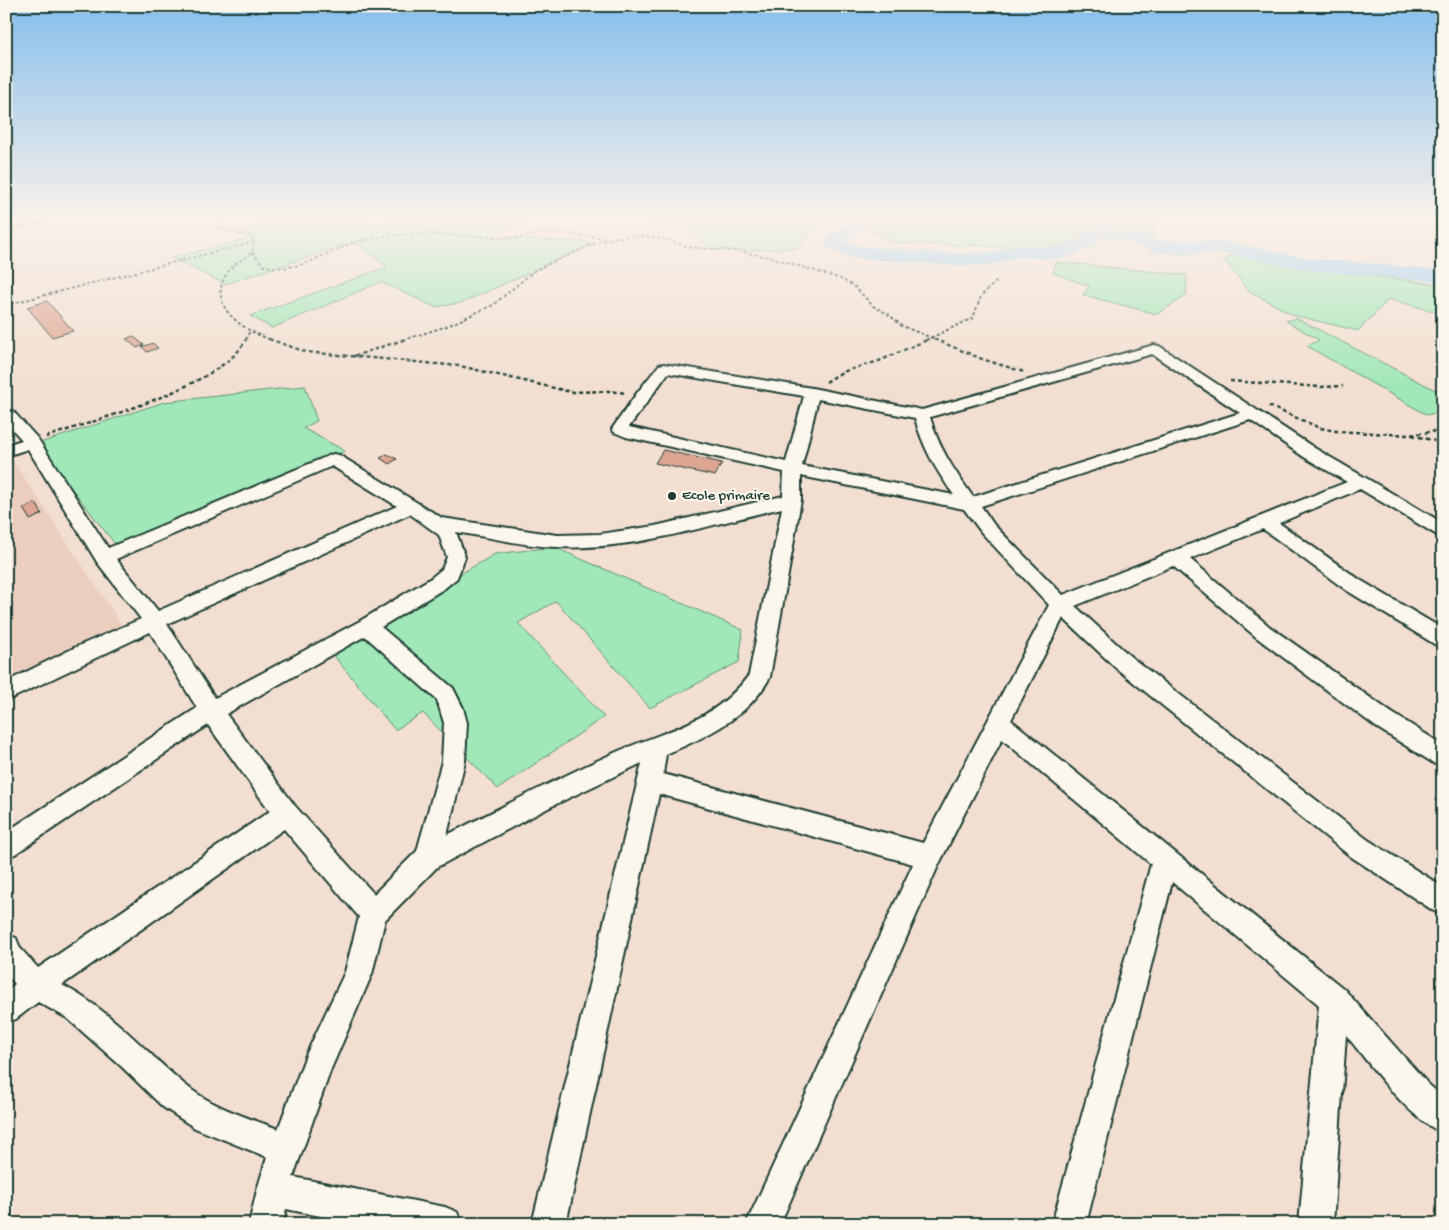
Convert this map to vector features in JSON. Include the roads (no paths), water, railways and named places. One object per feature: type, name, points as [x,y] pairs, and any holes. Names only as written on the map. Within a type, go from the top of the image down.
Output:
[{"type":"street","points":[[1258,409],[969,504],[792,469],[620,429],[664,368],[812,393],[922,415],[1154,349],[1200,380],[1258,409],[1360,483],[1443,531]]},
{"type":"street","points":[[266,1224],[273,1190],[286,1148],[317,1066],[358,974],[372,913],[428,858],[622,760],[695,731],[740,702],[751,691],[759,678],[792,500],[792,469],[812,393]]},
{"type":"street","points":[[6,412],[32,442],[104,557],[154,621],[211,711],[286,814],[372,913]]},
{"type":"street","points":[[922,415],[928,435],[949,476],[969,504],[988,529],[1060,604],[1124,663],[1359,848],[1443,902]]},
{"type":"street","points":[[6,451],[32,442]]},
{"type":"street","points":[[6,846],[211,711],[367,626],[450,573],[456,557],[446,532],[437,523],[333,459],[104,557]]},
{"type":"street","points":[[764,1224],[929,857],[1060,604],[1360,483]]},
{"type":"street","points":[[437,523],[557,542],[600,540],[655,532],[792,500]]},
{"type":"street","points":[[6,692],[83,653],[410,507]]},
{"type":"street","points":[[1264,521],[1353,585],[1443,639]]},
{"type":"street","points":[[1175,558],[1263,632],[1384,720],[1443,757]]},
{"type":"street","points":[[367,626],[445,694],[453,709],[456,727],[454,768],[428,858]]},
{"type":"street","points":[[999,723],[1334,999],[1417,1095],[1443,1117]]},
{"type":"street","points":[[549,1224],[656,748]]},
{"type":"street","points":[[650,781],[929,857]]},
{"type":"street","points":[[6,1010],[36,986],[286,814]]},
{"type":"street","points":[[1069,1224],[1165,860]]},
{"type":"street","points":[[6,948],[9,957],[36,986],[77,1008],[133,1056],[174,1096],[206,1117],[286,1148]]},
{"type":"street","points":[[1316,1224],[1334,999]]},
{"type":"street","points":[[273,1190],[446,1224]]},
{"type":"waterway","points":[[1414,273],[1443,276]]},
{"type":"place","name":"Ecole primaire","points":[[672,496]]}]
